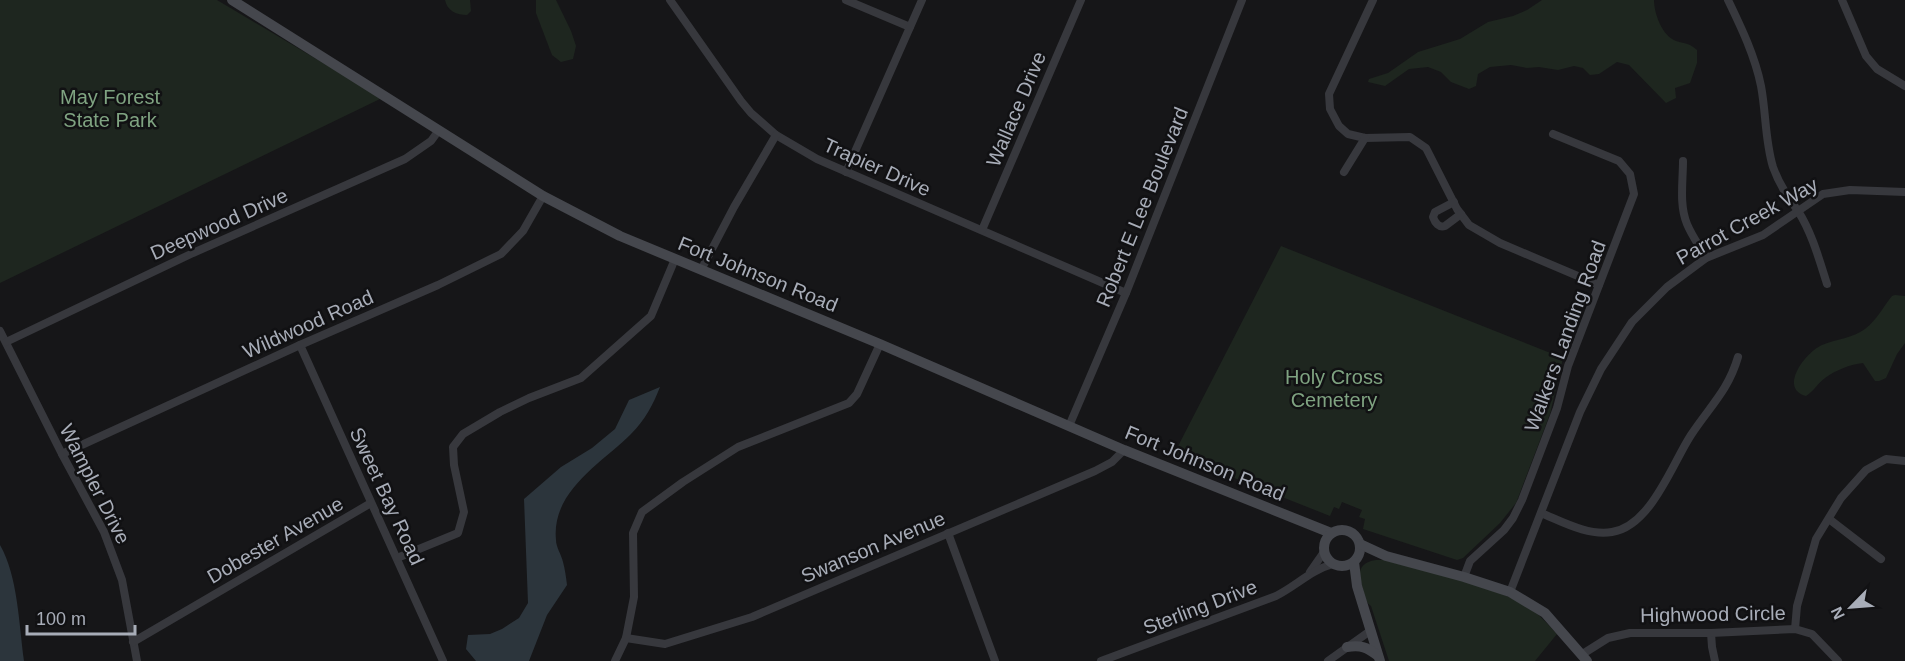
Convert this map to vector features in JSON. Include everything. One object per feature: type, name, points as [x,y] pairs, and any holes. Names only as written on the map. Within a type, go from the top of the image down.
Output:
[{"type":"street","name":"Fort Johnson Road","points":[[232,0],[543,196],[620,236],[880,344],[1124,450],[1331,533]]},
{"type":"street","name":"Trapier Drive","points":[[670,0],[741,101],[761,124],[776,135],[817,159],[1126,293]]},
{"type":"street","points":[[846,0],[910,27]]},
{"type":"street","points":[[846,172],[922,0]]},
{"type":"street","name":"Wallace Drive","points":[[982,230],[1081,0]]},
{"type":"street","name":"Robert E Lee Boulevard","points":[[1069,426],[1126,293],[1242,0]]},
{"type":"street","points":[[1373,0],[1329,94],[1330,110],[1339,126],[1348,134],[1365,138],[1410,137],[1426,148],[1454,202],[1469,225],[1500,243],[1599,285]]},
{"type":"street","points":[[1728,0],[1761,85],[1773,167],[1779,183],[1813,242],[1827,284]]},
{"type":"street","points":[[1842,0],[1866,56],[1877,69],[1905,86]]},
{"type":"street","name":"Deepwood Drive","points":[[6,342],[193,253],[405,159],[431,141],[439,130]]},
{"type":"street","name":"Walkers Landing Road","points":[[1464,577],[1470,561],[1504,530],[1522,500],[1557,408],[1568,366],[1634,194],[1627,168],[1619,162],[1552,134]]},
{"type":"street","points":[[701,270],[776,135]]},
{"type":"street","points":[[1344,172],[1365,138]]},
{"type":"street","points":[[1683,161],[1684,217],[1706,258]]},
{"type":"street","name":"Parrot Creek Way","points":[[1510,592],[1580,412],[1601,369],[1632,322],[1667,287],[1706,258],[1762,235],[1823,194],[1850,190],[1905,192]]},
{"type":"street","name":"Wildwood Road","points":[[62,454],[300,345],[438,285],[501,254],[523,231],[543,196]]},
{"type":"street","points":[[1454,202],[1435,212],[1433,217],[1436,223],[1439,226],[1445,226],[1461,214]]},
{"type":"street","points":[[397,558],[458,533],[464,512],[454,465],[453,447],[463,434],[529,398],[581,378],[651,316],[675,259]]},
{"type":"street","name":"Wampler Drive","points":[[0,331],[104,532],[122,580],[137,661]]},
{"type":"street","points":[[615,661],[626,638],[634,597],[633,533],[642,512],[683,482],[738,447],[849,402],[857,394],[880,344]]},
{"type":"street","name":"Sweet Bay Road","points":[[300,345],[443,661]]},
{"type":"street","points":[[1542,513],[1591,532],[1611,532],[1629,525],[1657,496],[1690,437],[1732,376],[1738,357]]},
{"type":"street","name":"Swanson Avenue","points":[[626,638],[665,644],[752,617],[1102,468],[1124,450]]},
{"type":"street","points":[[1795,629],[1797,606],[1816,539],[1841,498],[1866,470],[1886,459],[1905,461]]},
{"type":"street","name":"Dobester Avenue","points":[[133,642],[371,503]]},
{"type":"street","points":[[1829,519],[1881,559]]},
{"type":"street","name":"Fort Johnson Road","points":[[1301,520],[1314,531],[1324,548]]},
{"type":"street","points":[[1357,586],[1348,573],[1326,557],[1324,548],[1331,533],[1348,530],[1355,535],[1360,544],[1356,560],[1357,586],[1379,658]]},
{"type":"street","points":[[948,533],[995,661]]},
{"type":"street","points":[[1360,544],[1386,556],[1510,592],[1545,613],[1584,658]]},
{"type":"street","name":"Sterling Drive","points":[[1308,575],[1324,548]]},
{"type":"street","points":[[1336,565],[1350,565],[1363,556],[1386,556]]},
{"type":"street","name":"Sterling Drive","points":[[1101,661],[1276,596],[1290,589],[1308,575],[1336,565]]},
{"type":"street","name":"Highwood Circle","points":[[1584,658],[1608,638],[1622,634],[1795,629],[1812,634],[1838,661]]},
{"type":"street","points":[[1328,661],[1370,631]]},
{"type":"street","points":[[1711,633],[1715,661]]},
{"type":"street","points":[[1347,647],[1360,645],[1367,647],[1379,658]]},
{"type":"green space","name":"May Forest State Park","points":[[0,0],[217,0],[382,98],[0,283]]},
{"type":"green space","points":[[445,0],[470,0],[471,11],[467,15],[456,13],[450,10]]},
{"type":"green space","points":[[536,0],[556,0],[576,46],[573,59],[561,62],[552,55],[536,13]]},
{"type":"green space","points":[[1542,0],[1654,0],[1657,17],[1667,34],[1676,41],[1697,50],[1697,63],[1690,83],[1675,88],[1676,98],[1666,103],[1629,65],[1617,62],[1599,74],[1590,75],[1583,68],[1574,66],[1558,70],[1511,65],[1490,67],[1478,74],[1476,86],[1469,89],[1451,82],[1441,72],[1428,67],[1409,69],[1385,86],[1368,82],[1369,79],[1388,73],[1418,52],[1460,39],[1488,22],[1513,16]]},
{"type":"green space","name":"Holy Cross Cemetery","points":[[1281,246],[1563,358],[1550,414],[1516,503],[1500,523],[1463,558],[1457,560],[1363,529],[1365,519],[1359,517],[1362,510],[1342,502],[1339,509],[1334,507],[1330,516],[1174,454]]},
{"type":"green space","points":[[1895,295],[1905,296],[1905,343],[1886,378],[1875,381],[1863,363],[1843,368],[1829,375],[1806,396],[1798,392],[1794,386],[1795,378],[1809,355],[1822,345],[1865,329]]},
{"type":"green space","points":[[1376,560],[1437,573],[1494,591],[1530,609],[1557,634],[1535,661],[1389,661],[1360,579],[1362,567]]},
{"type":"shaded area","points":[[660,387],[640,423],[581,479],[562,507],[557,523],[556,540],[564,565],[567,585],[547,615],[529,661],[476,661],[466,649],[468,635],[490,634],[502,629],[519,618],[528,603],[524,499],[561,467],[592,448],[615,429],[629,400]]},
{"type":"shaded area","points":[[0,545],[11,571],[24,661],[0,661]]}]
